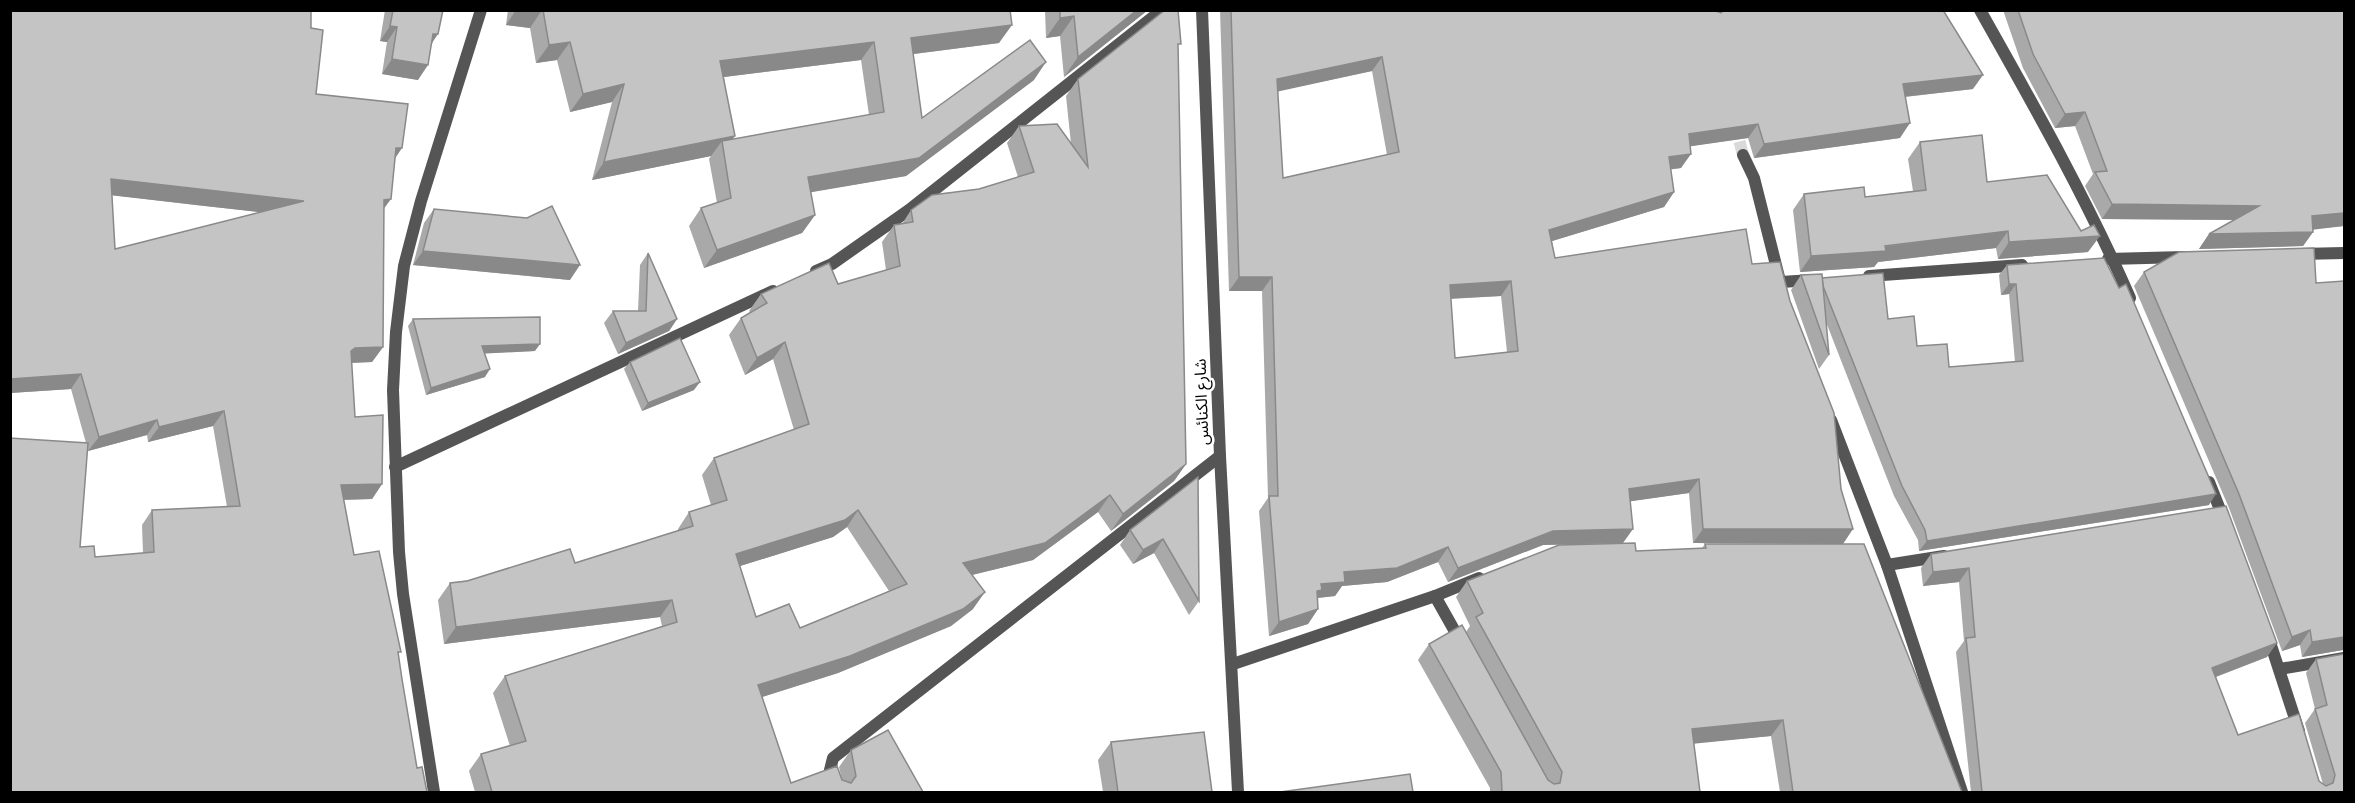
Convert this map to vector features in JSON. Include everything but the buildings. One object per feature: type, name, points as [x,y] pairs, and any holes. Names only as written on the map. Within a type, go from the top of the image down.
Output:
[{"type":"street","points":[[434,792],[403,594],[395,467],[394,378],[404,266],[420,201],[482,10]]},
{"type":"street","points":[[395,467],[832,264],[909,210],[1162,10]]},
{"type":"street","name":"شارع الكنائس","points":[[1202,10],[1220,456],[1233,664],[1238,792]]},
{"type":"street","points":[[1980,10],[2030,98],[2113,259],[2136,314]]},
{"type":"street","points":[[1743,155],[1754,178],[1782,287],[1828,279]]},
{"type":"street","points":[[2287,254],[2344,253]]},
{"type":"street","points":[[2089,261],[2194,257]]},
{"type":"street","points":[[1852,277],[2030,265]]},
{"type":"street","points":[[1827,411],[1874,552],[1887,565],[1962,792]]},
{"type":"street","points":[[836,792],[830,770],[833,758],[1220,456]]},
{"type":"street","points":[[2202,467],[2215,512],[2229,532]]},
{"type":"street","points":[[1887,565],[1956,554]]},
{"type":"street","points":[[1233,664],[1435,596],[1494,572]]},
{"type":"street","points":[[1435,596],[1469,658]]},
{"type":"street","points":[[2260,617],[2280,669],[2304,748]]},
{"type":"street","points":[[2280,669],[2344,658]]},
{"type":"tunnel","points":[[1735,124],[1743,155]]}]
